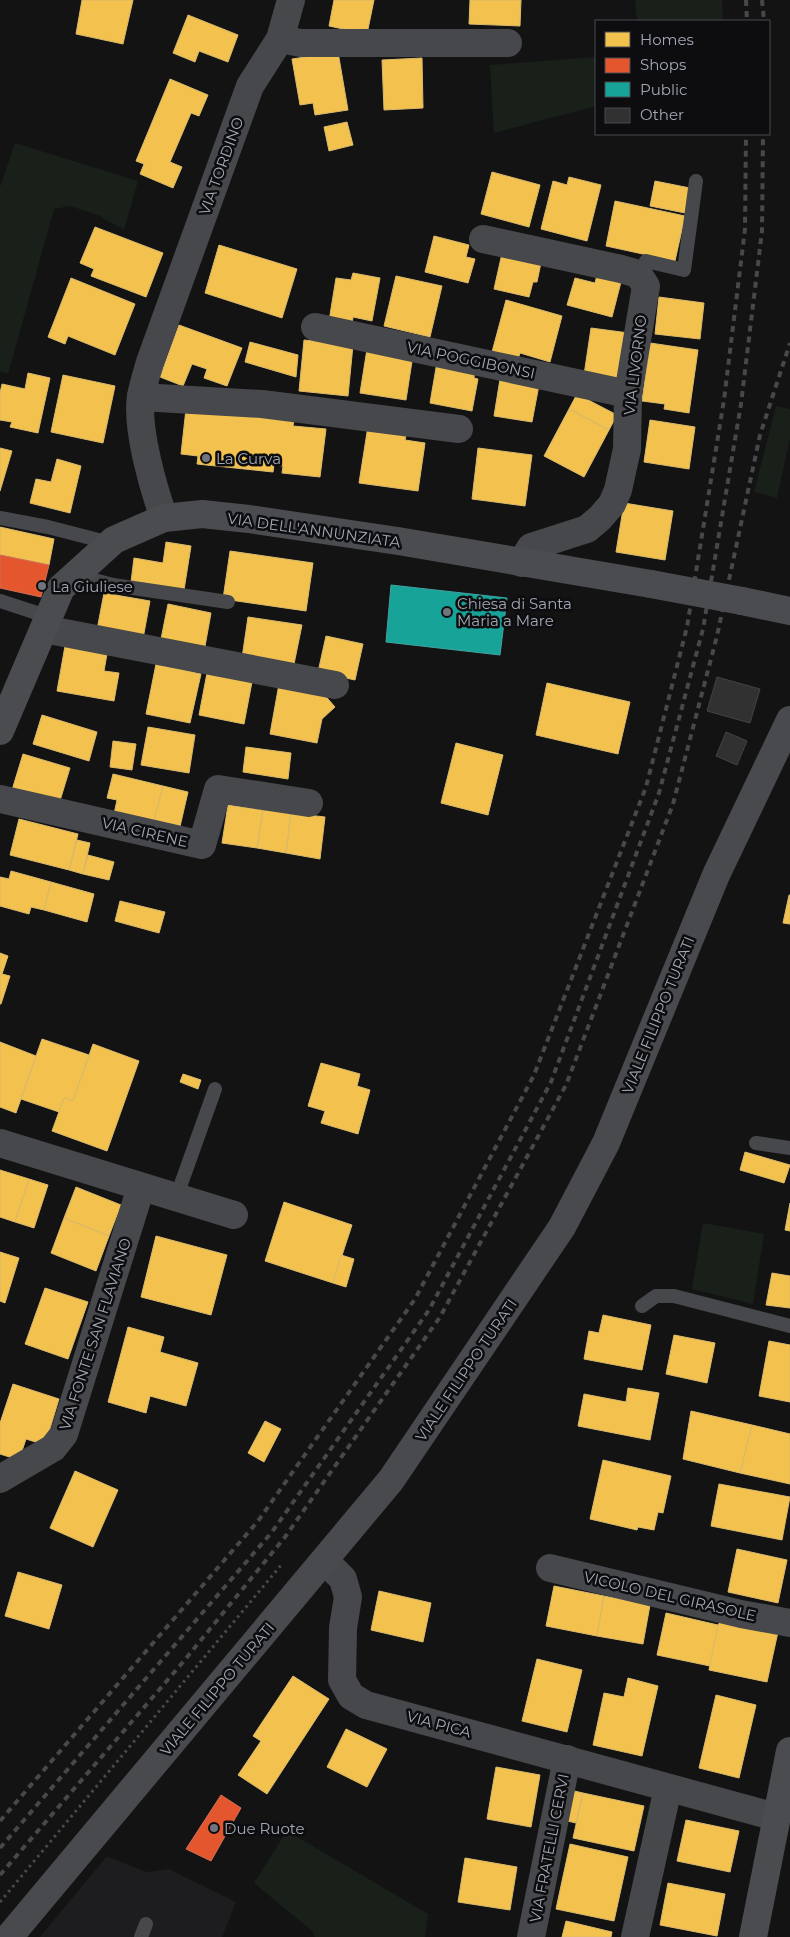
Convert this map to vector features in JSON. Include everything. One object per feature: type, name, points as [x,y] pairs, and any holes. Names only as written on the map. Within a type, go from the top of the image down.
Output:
[{"type":"main road","name":"VIALE FILIPPO TURATI","points":[[9,1937],[391,1480],[562,1227],[606,1143],[716,875],[790,720]]},
{"type":"main road","points":[[758,789],[790,767]]},
{"type":"street","name":"VIA TORDINO","points":[[164,518],[154,491],[143,435],[141,397],[150,362],[250,86],[280,39],[291,0]]},
{"type":"street","points":[[280,39],[300,43],[508,43]]},
{"type":"street","points":[[483,239],[621,269],[638,274],[643,282]]},
{"type":"street","name":"VIA LIVORNO","points":[[521,563],[531,547],[587,529],[612,504],[618,490],[627,449],[628,394],[646,286],[643,282]]},
{"type":"street","name":"VIA POGGIBONSI","points":[[315,327],[628,394]]},
{"type":"street","points":[[141,397],[262,404],[459,429]]},
{"type":"street","name":"VIA DELL'ANNUNZIATA","points":[[0,731],[61,588],[114,540],[164,518],[202,514],[398,541],[651,584],[790,611]]},
{"type":"street","name":"VIA DELL'ANNUNZIATA","points":[[742,601],[790,599]]},
{"type":"street","points":[[46,623],[335,685]]},
{"type":"street","name":"VIA CIRENE","points":[[0,799],[202,846],[218,789],[310,803]]},
{"type":"street","points":[[0,1143],[234,1215]]},
{"type":"street","name":"VIA FONTE SAN FLAVIANO","points":[[0,1479],[53,1448],[64,1434],[141,1187]]},
{"type":"street","name":"VIA PICA","points":[[325,1561],[344,1579],[348,1597],[343,1628],[342,1680],[351,1696],[366,1705],[776,1818]]},
{"type":"street","name":"VICOLO DEL GIRASOLE","points":[[550,1568],[741,1614],[790,1623]]},
{"type":"street","points":[[753,1937],[790,1752]]},
{"type":"street","name":"VIA FRATELLI CERVI","points":[[531,1937],[566,1759]]},
{"type":"street","points":[[635,1937],[668,1788]]},
{"type":"lane","points":[[643,282],[646,261],[684,270],[696,181]]},
{"type":"lane","points":[[0,518],[48,527],[110,543]]},
{"type":"lane","points":[[75,575],[113,585],[228,602]]},
{"type":"lane","points":[[0,601],[46,623]]},
{"type":"lane","points":[[176,1198],[215,1089]]},
{"type":"lane","points":[[756,1143],[790,1148]]},
{"type":"lane","points":[[642,1306],[656,1296],[674,1296],[790,1326]]},
{"type":"lane","points":[[140,1937],[146,1924]]},
{"type":"path","points":[[0,1902],[282,1564]]},
{"type":"shaded area","points":[[635,0],[722,0],[723,20],[637,20]]},
{"type":"shaded area","points":[[595,57],[595,106],[494,133],[490,65]]},
{"type":"shaded area","points":[[15,143],[138,181],[124,230],[98,215],[70,206],[54,209],[8,374],[0,371],[0,187]]},
{"type":"shaded area","points":[[776,406],[790,409],[790,438],[777,498],[754,492]]},
{"type":"shaded area","points":[[703,1223],[764,1234],[753,1304],[692,1289]]},
{"type":"shaded area","points":[[287,1831],[428,1914],[425,1937],[315,1937],[311,1930],[254,1883]]},
{"type":"shaded area","points":[[107,1856],[146,1872],[169,1869],[236,1902],[222,1937],[40,1937]]},
{"type":"building: Homes","points":[[82,0],[133,0],[123,44],[76,34]]},
{"type":"building: Homes","points":[[334,0],[374,0],[367,34],[329,26]]},
{"type":"building: Homes","points":[[470,0],[521,0],[520,26],[469,24]]},
{"type":"building: Homes","points":[[188,15],[238,35],[228,62],[199,51],[195,62],[173,53]]},
{"type":"building: Homes","points":[[338,52],[348,110],[315,115],[313,103],[300,105],[292,59]]},
{"type":"building: Homes","points":[[422,58],[423,108],[384,110],[382,60]]},
{"type":"building: Homes","points":[[170,79],[208,95],[199,116],[191,113],[170,162],[182,167],[173,188],[140,174],[144,164],[136,161]]},
{"type":"building: Homes","points":[[347,122],[353,145],[329,151],[324,127]]},
{"type":"building: Homes","points":[[492,172],[540,185],[529,227],[481,214]]},
{"type":"building: Homes","points":[[569,177],[601,185],[587,241],[541,229],[553,181],[567,185]]},
{"type":"building: Homes","points":[[655,181],[690,188],[685,213],[650,206]]},
{"type":"building: Homes","points":[[615,201],[685,216],[675,261],[606,246]]},
{"type":"building: Homes","points":[[95,227],[163,253],[146,297],[91,276],[94,269],[80,263]]},
{"type":"building: Homes","points":[[434,236],[469,245],[466,257],[475,259],[468,283],[425,272]]},
{"type":"building: Homes","points":[[219,245],[297,269],[282,318],[205,293]]},
{"type":"building: Homes","points":[[503,249],[542,258],[537,282],[533,282],[529,297],[494,289]]},
{"type":"building: Homes","points":[[353,273],[380,278],[372,321],[353,317],[352,325],[329,321],[336,278],[351,280]]},
{"type":"building: Homes","points":[[597,275],[621,282],[612,317],[567,305],[575,278],[595,283]]},
{"type":"building: Homes","points":[[396,276],[442,286],[430,337],[384,326]]},
{"type":"building: Homes","points":[[71,278],[135,304],[115,355],[68,336],[65,344],[48,337]]},
{"type":"building: Homes","points":[[659,297],[704,303],[700,339],[655,334]]},
{"type":"building: Homes","points":[[506,300],[562,316],[550,362],[520,353],[518,359],[492,352]]},
{"type":"building: Homes","points":[[179,325],[242,348],[227,386],[204,378],[207,369],[192,364],[183,386],[160,377]]},
{"type":"building: Homes","points":[[591,328],[629,333],[622,381],[584,375]]},
{"type":"building: Homes","points":[[304,340],[353,345],[348,396],[299,391]]},
{"type":"building: Homes","points":[[250,342],[298,355],[296,377],[245,362]]},
{"type":"building: Homes","points":[[650,343],[698,350],[689,413],[664,409],[665,404],[642,401]]},
{"type":"building: Homes","points":[[367,349],[413,355],[406,400],[360,393]]},
{"type":"building: Homes","points":[[437,362],[475,369],[474,378],[478,379],[472,411],[430,403]]},
{"type":"building: Homes","points":[[28,373],[50,378],[38,433],[10,427],[12,422],[0,420],[2,384],[25,389]]},
{"type":"building: Homes","points":[[501,373],[539,385],[532,422],[494,416]]},
{"type":"building: Homes","points":[[63,375],[115,386],[103,443],[51,432]]},
{"type":"building: Homes","points":[[577,394],[617,415],[609,430],[569,409]]},
{"type":"building: Homes","points":[[186,409],[295,414],[293,426],[326,429],[320,477],[282,473],[283,466],[274,465],[273,472],[197,464],[198,456],[181,454]]},
{"type":"building: Homes","points":[[569,409],[609,430],[584,477],[544,456]]},
{"type":"building: Homes","points":[[650,420],[695,427],[689,469],[644,462]]},
{"type":"building: Homes","points":[[368,426],[407,431],[405,440],[425,443],[418,491],[359,483]]},
{"type":"building: Homes","points":[[0,448],[12,451],[0,491]]},
{"type":"building: Homes","points":[[478,448],[532,455],[525,506],[472,499]]},
{"type":"building: Homes","points":[[57,459],[81,466],[70,513],[30,503],[36,479],[51,482]]},
{"type":"building: Homes","points":[[624,503],[673,511],[665,560],[616,552]]},
{"type":"building: Homes","points":[[0,527],[54,539],[49,565],[0,555]]},
{"type":"building: Homes","points":[[166,542],[191,546],[184,590],[131,582],[134,558],[163,563]]},
{"type":"building: Homes","points":[[230,551],[313,563],[306,611],[223,599]]},
{"type":"building: Homes","points":[[104,593],[150,601],[142,644],[96,635]]},
{"type":"building: Homes","points":[[168,604],[211,613],[204,652],[160,644]]},
{"type":"building: Homes","points":[[248,617],[302,625],[293,669],[242,658]]},
{"type":"building: Homes","points":[[326,636],[363,644],[355,680],[318,672]]},
{"type":"building: Homes","points":[[65,646],[107,654],[104,671],[119,673],[114,701],[57,691]]},
{"type":"building: Homes","points":[[156,664],[201,674],[190,723],[146,714]]},
{"type":"building: Homes","points":[[207,673],[252,682],[244,724],[199,715]]},
{"type":"building: Homes","points":[[547,683],[630,702],[618,754],[536,735]]},
{"type":"building: Homes","points":[[279,684],[322,692],[335,707],[322,719],[317,743],[270,734]]},
{"type":"building: Homes","points":[[42,715],[97,732],[89,761],[33,744]]},
{"type":"building: Homes","points":[[148,727],[195,735],[189,773],[141,765]]},
{"type":"building: Homes","points":[[113,741],[136,744],[132,770],[110,767]]},
{"type":"building: Homes","points":[[456,743],[503,755],[488,815],[441,803]]},
{"type":"building: Homes","points":[[246,747],[291,753],[288,779],[243,772]]},
{"type":"building: Homes","points":[[23,754],[70,768],[59,804],[12,790]]},
{"type":"building: Homes","points":[[113,774],[163,786],[153,825],[114,814],[117,800],[107,798]]},
{"type":"building: Homes","points":[[163,786],[188,792],[179,831],[153,825]]},
{"type":"building: Homes","points":[[228,805],[263,810],[257,848],[222,843]]},
{"type":"building: Homes","points":[[263,810],[291,813],[286,853],[257,848]]},
{"type":"building: Homes","points":[[291,813],[325,817],[320,859],[286,853]]},
{"type":"building: Homes","points":[[19,819],[78,834],[69,870],[10,855]]},
{"type":"building: Homes","points":[[77,840],[90,843],[83,874],[69,870]]},
{"type":"building: Homes","points":[[88,855],[114,862],[109,880],[83,874]]},
{"type":"building: Homes","points":[[11,871],[51,882],[44,910],[31,907],[29,914],[0,906],[0,877],[9,879]]},
{"type":"building: Homes","points":[[51,882],[94,894],[87,922],[44,910]]},
{"type":"building: Homes","points":[[790,895],[790,924],[783,923]]},
{"type":"building: Homes","points":[[120,901],[165,912],[159,933],[115,921]]},
{"type":"building: Homes","points":[[0,953],[8,956],[2,974],[10,976],[1,1004],[0,1004]]},
{"type":"building: Homes","points":[[42,1039],[89,1055],[73,1101],[64,1098],[59,1112],[21,1099]]},
{"type":"building: Homes","points":[[0,1042],[36,1056],[16,1113],[0,1107]]},
{"type":"building: Homes","points":[[93,1044],[139,1061],[107,1151],[52,1131],[64,1098],[73,1101]]},
{"type":"building: Homes","points":[[321,1063],[360,1074],[357,1086],[370,1090],[358,1134],[321,1123],[325,1111],[308,1106]]},
{"type":"building: Homes","points":[[183,1074],[201,1080],[198,1089],[180,1082]]},
{"type":"building: Homes","points":[[745,1152],[790,1165],[784,1183],[740,1170]]},
{"type":"building: Homes","points":[[0,1170],[29,1179],[15,1222],[0,1217]]},
{"type":"building: Homes","points":[[29,1179],[48,1185],[34,1228],[15,1222]]},
{"type":"building: Homes","points":[[76,1187],[121,1205],[109,1236],[64,1218]]},
{"type":"building: Homes","points":[[284,1202],[352,1225],[333,1283],[265,1261]]},
{"type":"building: Homes","points":[[790,1203],[790,1231],[785,1230]]},
{"type":"building: Homes","points":[[64,1218],[109,1236],[96,1271],[51,1253]]},
{"type":"building: Homes","points":[[156,1236],[227,1255],[211,1315],[141,1297]]},
{"type":"building: Homes","points":[[0,1252],[19,1258],[5,1303],[0,1301]]},
{"type":"building: Homes","points":[[341,1255],[354,1259],[346,1287],[333,1283]]},
{"type":"building: Homes","points":[[772,1273],[790,1276],[790,1308],[766,1305]]},
{"type":"building: Homes","points":[[45,1288],[88,1302],[68,1359],[25,1344]]},
{"type":"building: Homes","points":[[603,1315],[651,1325],[642,1370],[584,1359],[589,1331],[599,1333]]},
{"type":"building: Homes","points":[[128,1327],[164,1337],[160,1352],[198,1363],[186,1406],[150,1396],[146,1413],[108,1402]]},
{"type":"building: Homes","points":[[674,1335],[715,1343],[707,1383],[666,1374]]},
{"type":"building: Homes","points":[[769,1341],[790,1345],[790,1402],[759,1396]]},
{"type":"building: Homes","points":[[13,1384],[59,1399],[45,1445],[26,1439],[19,1460],[0,1454],[0,1423]]},
{"type":"building: Homes","points":[[628,1388],[659,1393],[650,1440],[578,1426],[584,1394],[626,1402]]},
{"type":"building: Homes","points":[[691,1411],[752,1425],[740,1473],[683,1459]]},
{"type":"building: Homes","points":[[265,1421],[281,1429],[264,1462],[248,1453]]},
{"type":"building: Homes","points":[[752,1425],[790,1434],[790,1484],[740,1473]]},
{"type":"building: Homes","points":[[603,1460],[671,1476],[663,1513],[658,1512],[654,1530],[638,1527],[637,1530],[590,1519]]},
{"type":"building: Homes","points":[[75,1471],[118,1490],[93,1547],[50,1528]]},
{"type":"building: Homes","points":[[719,1484],[790,1497],[782,1540],[711,1526]]},
{"type":"building: Homes","points":[[737,1549],[787,1560],[778,1603],[728,1592]]},
{"type":"building: Homes","points":[[18,1572],[62,1585],[49,1629],[5,1616]]},
{"type":"building: Homes","points":[[554,1586],[604,1596],[597,1636],[546,1626]]},
{"type":"building: Homes","points":[[379,1591],[431,1603],[423,1642],[371,1630]]},
{"type":"building: Homes","points":[[604,1596],[650,1605],[643,1644],[597,1636]]},
{"type":"building: Homes","points":[[666,1613],[718,1625],[710,1666],[657,1655]]},
{"type":"building: Homes","points":[[722,1619],[778,1632],[767,1682],[709,1670],[718,1625]]},
{"type":"building: Homes","points":[[537,1659],[582,1670],[567,1732],[522,1721]]},
{"type":"building: Homes","points":[[293,1676],[329,1699],[267,1794],[238,1775],[261,1741],[253,1736]]},
{"type":"building: Homes","points":[[628,1678],[658,1686],[642,1756],[593,1745],[604,1693],[624,1697]]},
{"type":"building: Homes","points":[[716,1695],[756,1705],[739,1778],[699,1768]]},
{"type":"building: Homes","points":[[346,1729],[387,1749],[367,1787],[327,1767]]},
{"type":"building: Homes","points":[[496,1767],[540,1775],[531,1827],[487,1819]]},
{"type":"building: Homes","points":[[570,1790],[583,1793],[576,1823],[563,1820]]},
{"type":"building: Homes","points":[[583,1793],[644,1806],[634,1851],[573,1838]]},
{"type":"building: Homes","points":[[686,1820],[739,1831],[730,1872],[677,1861]]},
{"type":"building: Homes","points":[[570,1844],[628,1857],[614,1921],[556,1909]]},
{"type":"building: Homes","points":[[465,1858],[517,1867],[510,1910],[458,1902]]},
{"type":"building: Homes","points":[[668,1883],[725,1894],[717,1936],[660,1925]]},
{"type":"building: Homes","points":[[566,1921],[612,1932],[611,1937],[562,1937]]},
{"type":"building: Shops","points":[[0,555],[49,565],[41,597],[0,588]]},
{"type":"building: Shops","name":"Due Ruote","points":[[221,1795],[241,1808],[211,1861],[186,1849]]},
{"type":"building: Public","name":"Chiesa di Santa Maria a Mare","points":[[391,585],[507,598],[500,655],[386,642]]},
{"type":"building: Other","points":[[717,677],[760,689],[750,723],[707,711]]},
{"type":"building: Other","points":[[726,732],[747,741],[737,765],[716,756]]},
{"type":"railway","points":[[746,0],[747,20]]},
{"type":"railway","points":[[762,0],[764,20]]},
{"type":"railway","points":[[0,1821],[258,1521],[415,1299],[534,1075],[646,787],[687,627],[724,400],[745,229],[746,135]]},
{"type":"railway","points":[[0,1848],[272,1532],[429,1310],[551,1082],[659,793],[703,629],[741,404],[762,231],[763,135]]},
{"type":"railway","points":[[0,1875],[183,1662],[285,1537],[440,1317],[566,1085],[673,804],[717,636],[760,435],[790,343]]},
{"type":"place","name":"La Curva","points":[[206,458]]},
{"type":"place","name":"La Giuliese","points":[[42,586]]},
{"type":"place","name":"Chiesa di Santa Maria a Mare","points":[[447,612]]},
{"type":"place","name":"Due Ruote","points":[[214,1828]]}]
